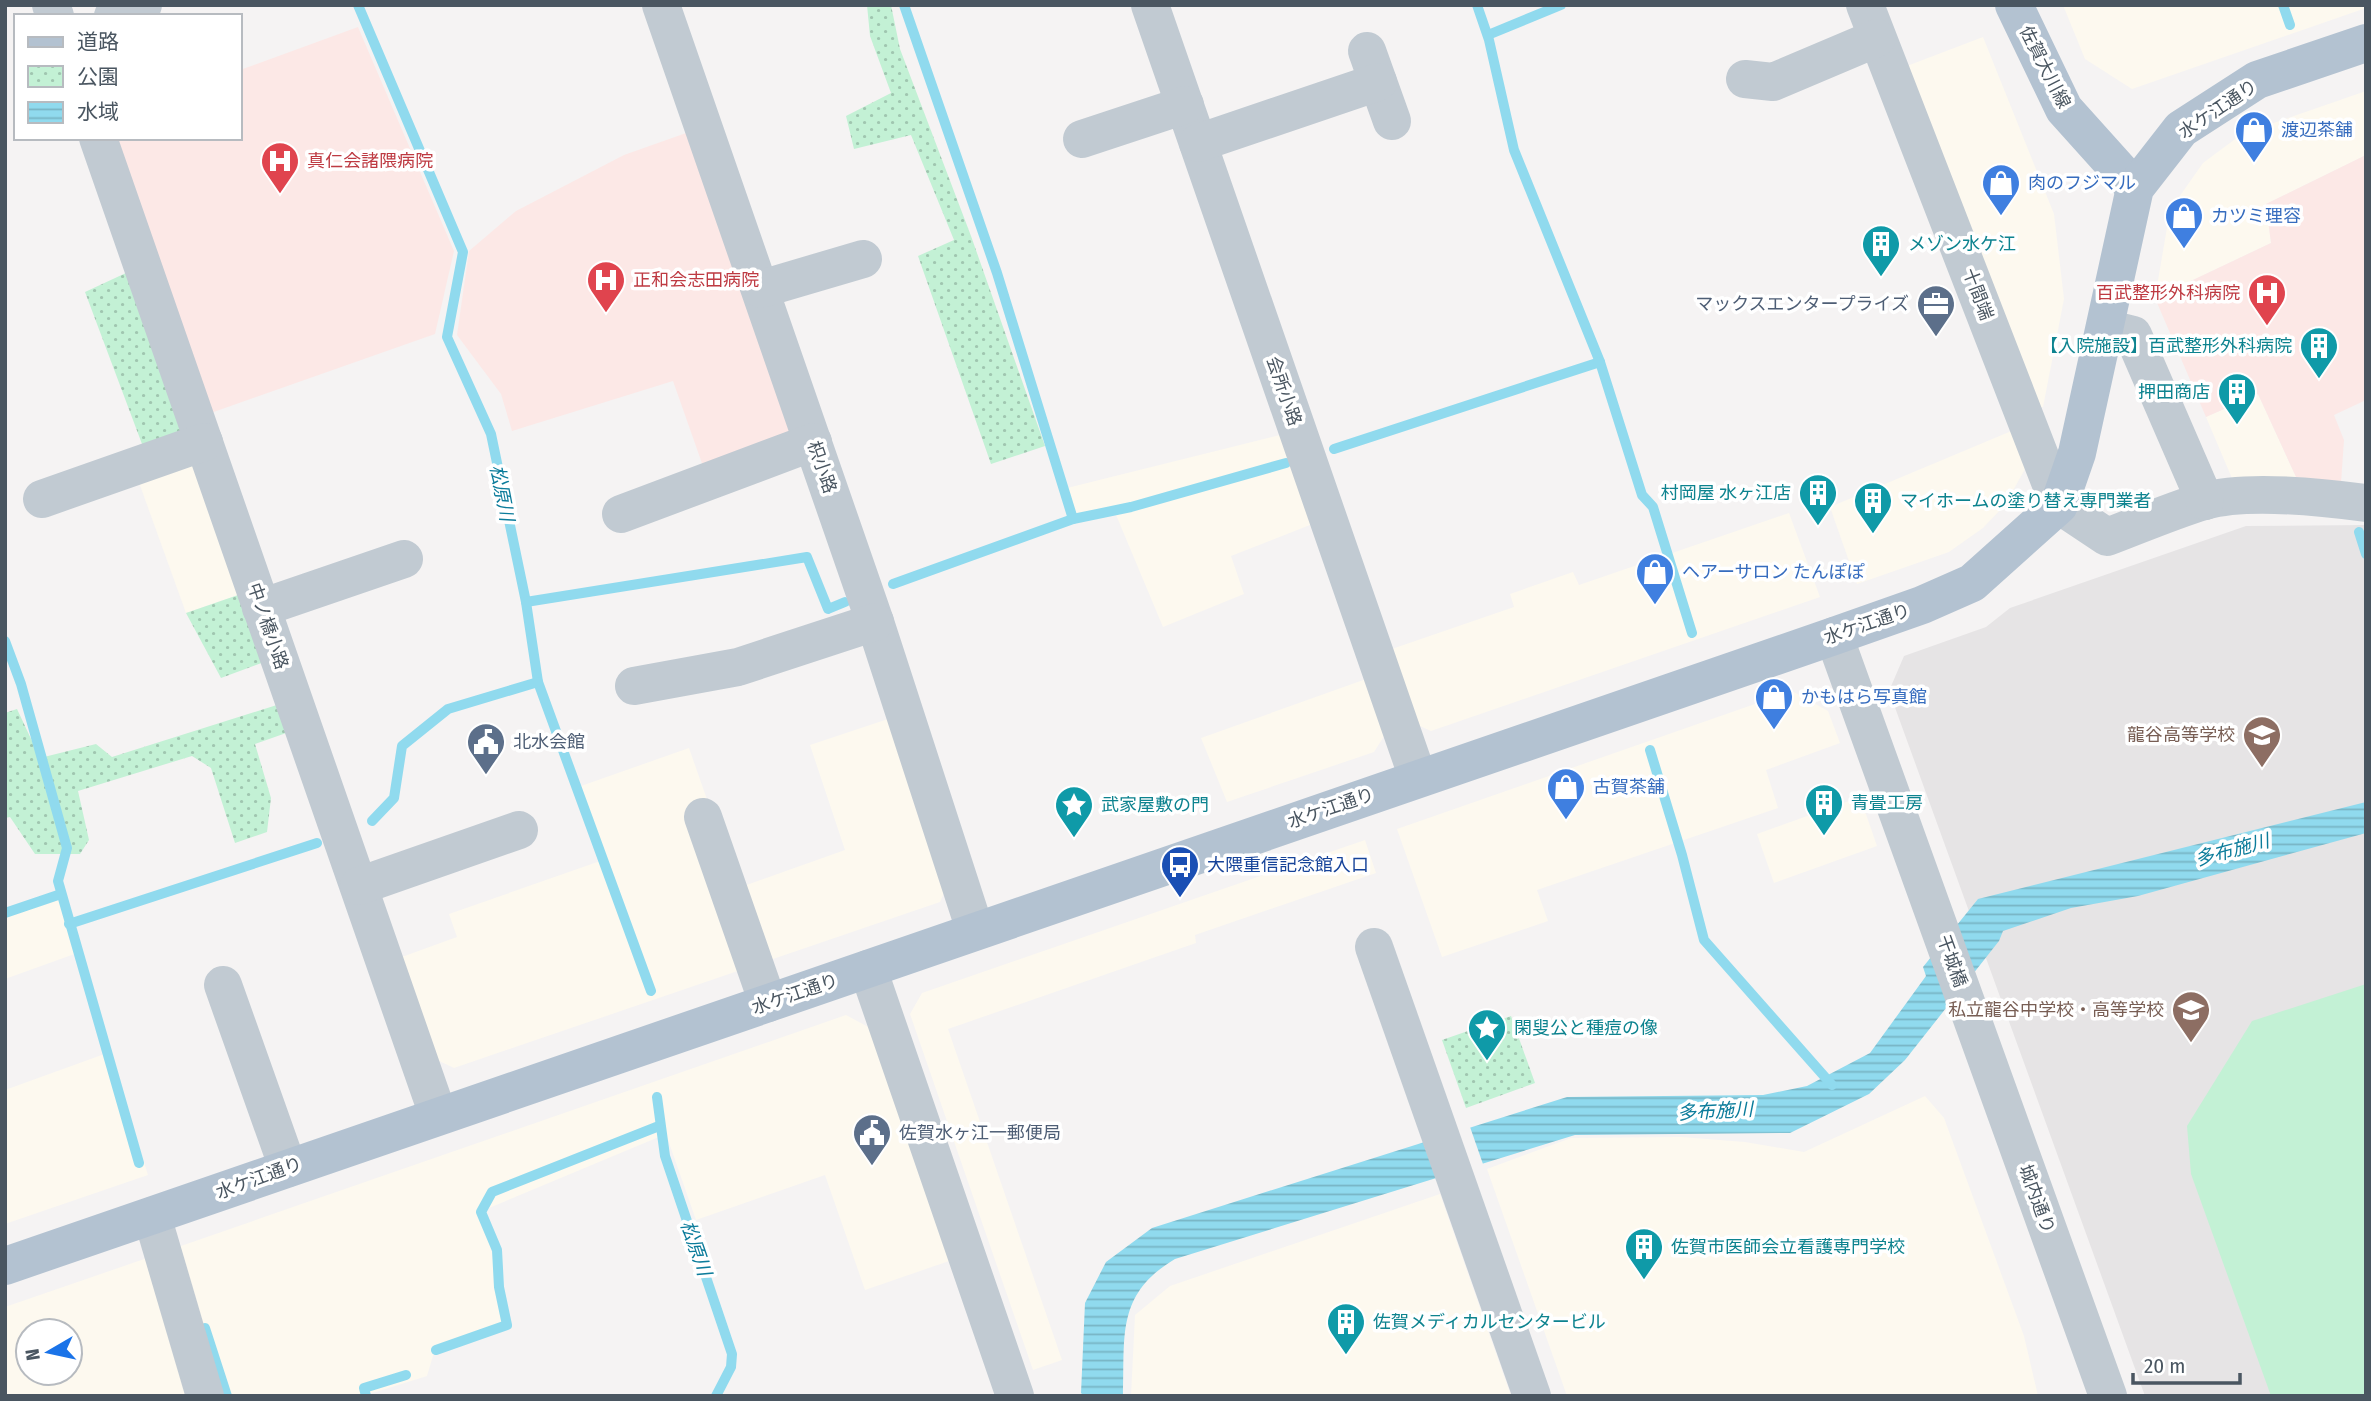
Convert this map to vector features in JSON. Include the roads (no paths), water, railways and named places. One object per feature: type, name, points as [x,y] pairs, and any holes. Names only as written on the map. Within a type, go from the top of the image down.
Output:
[{"type":"main road","name":"佐賀大川線","points":[[2014,5],[2064,109],[2135,188]]},
{"type":"main road","name":"水ケ江通り","points":[[5,1266],[1834,636],[1922,605],[1972,583],[2059,505],[2077,453],[2135,188],[2181,130],[2257,80],[2366,43]]},
{"type":"street","points":[[118,14],[143,5]]},
{"type":"street","name":"枳小路","points":[[661,5],[875,622],[975,930]]},
{"type":"street","points":[[1745,79],[1773,82],[1871,21]]},
{"type":"street","name":"十間端","points":[[1871,21],[2059,505]]},
{"type":"street","name":"会所小路","points":[[1156,22],[1418,778]]},
{"type":"street","points":[[1198,143],[1372,66],[1392,121]]},
{"type":"street","points":[[1082,139],[1185,105]]},
{"type":"street","name":"中ノ橋小路","points":[[99,140],[438,1115]]},
{"type":"street","points":[[761,289],[863,259]]},
{"type":"street","points":[[2105,328],[2133,335],[2205,501]]},
{"type":"street","points":[[42,499],[204,442]]},
{"type":"street","points":[[621,514],[813,442]]},
{"type":"street","points":[[2059,505],[2107,537],[2205,501],[2239,497],[2320,497],[2366,503]]},
{"type":"street","points":[[261,608],[404,559]]},
{"type":"street","points":[[634,685],[738,667],[875,622]]},
{"type":"street","name":"干城橋","points":[[1834,636],[1966,1002]]},
{"type":"street","points":[[703,817],[768,1003]]},
{"type":"street","points":[[359,887],[519,830]]},
{"type":"street","points":[[1374,947],[1532,1396]]},
{"type":"street","points":[[868,969],[1015,1396]]},
{"type":"street","points":[[223,985],[288,1168]]},
{"type":"street","name":"城内通り","points":[[1966,1002],[2108,1396]]},
{"type":"street","points":[[152,1216],[205,1396]]},
{"type":"water","name":"多布施川","points":[[2366,802],[2366,833],[2138,896],[2071,908],[2003,931],[1999,941],[1905,1060],[1869,1094],[1790,1133],[1575,1135],[1175,1259],[1156,1272],[1133,1302],[1125,1335],[1123,1396],[1084,1396],[1081,1393],[1085,1303],[1106,1262],[1152,1228],[1567,1097],[1763,1095],[1807,1086],[1870,1053],[1926,976],[1923,967],[1978,899]]},
{"type":"waterway","name":"松原川","points":[[358,5],[463,252],[447,337],[491,434],[526,602],[538,682],[651,991]]},
{"type":"waterway","points":[[904,5],[997,273],[1073,519]]},
{"type":"waterway","points":[[1477,5],[1489,40],[1514,150],[1600,362],[1642,495],[1653,507],[1692,633]]},
{"type":"waterway","points":[[1488,35],[1561,5]]},
{"type":"waterway","points":[[2283,5],[2290,25]]},
{"type":"waterway","points":[[1334,449],[1600,362]]},
{"type":"waterway","points":[[893,584],[1073,519],[1131,507],[1286,463]]},
{"type":"waterway","points":[[2359,532],[2366,554]]},
{"type":"waterway","points":[[526,602],[807,557],[828,609],[845,602]]},
{"type":"waterway","points":[[5,641],[21,684],[67,848],[58,881],[139,1163]]},
{"type":"waterway","points":[[372,821],[394,798],[402,746],[448,709],[538,682]]},
{"type":"waterway","points":[[1650,750],[1704,940],[1832,1085]]},
{"type":"waterway","points":[[69,924],[317,843]]},
{"type":"waterway","points":[[5,913],[61,894]]},
{"type":"waterway","name":"松原川","points":[[657,1097],[665,1156],[732,1354],[731,1367],[716,1396]]},
{"type":"waterway","points":[[436,1350],[507,1325],[499,1287],[497,1250],[481,1212],[492,1192],[659,1126]]},
{"type":"waterway","points":[[205,1328],[227,1396]]},
{"type":"waterway","points":[[366,1396],[364,1388],[406,1375]]},
{"type":"place","name":"渡辺茶舗","points":[[2254,164]]},
{"type":"place","name":"真仁会諸隈病院","points":[[280,195]]},
{"type":"place","name":"肉のフジマル","points":[[2001,217]]},
{"type":"place","name":"カツミ理容","points":[[2184,250]]},
{"type":"place","name":"メゾン水ケ江","points":[[1881,278]]},
{"type":"place","name":"正和会志田病院","points":[[606,314]]},
{"type":"place","name":"百武整形外科病院","points":[[2267,327]]},
{"type":"place","name":"マックスエンタープライズ","points":[[1936,338]]},
{"type":"place","name":"【入院施設】百武整形外科病院","points":[[2319,380]]},
{"type":"place","name":"押田商店","points":[[2237,426]]},
{"type":"place","name":"村岡屋 水ヶ江店","points":[[1818,527]]},
{"type":"place","name":"マイホームの塗り替え専門業者","points":[[1873,535]]},
{"type":"place","name":"ヘアーサロン たんぽぽ","points":[[1655,606]]},
{"type":"place","name":"かもはら写真館","points":[[1774,731]]},
{"type":"place","name":"龍谷高等学校","points":[[2262,769]]},
{"type":"place","name":"北水会館","points":[[486,776]]},
{"type":"place","name":"古賀茶舗","points":[[1566,821]]},
{"type":"place","name":"青畳工房","points":[[1824,837]]},
{"type":"place","name":"武家屋敷の門","points":[[1074,839]]},
{"type":"place","name":"大隈重信記念館入口","points":[[1180,899]]},
{"type":"place","name":"私立龍谷中学校・高等学校","points":[[2191,1044]]},
{"type":"place","name":"閑叟公と種痘の像","points":[[1487,1062]]},
{"type":"place","name":"佐賀水ヶ江一郵便局","points":[[872,1167]]},
{"type":"place","name":"佐賀市医師会立看護専門学校","points":[[1644,1281]]},
{"type":"place","name":"佐賀メディカルセンタービル","points":[[1346,1356]]}]
